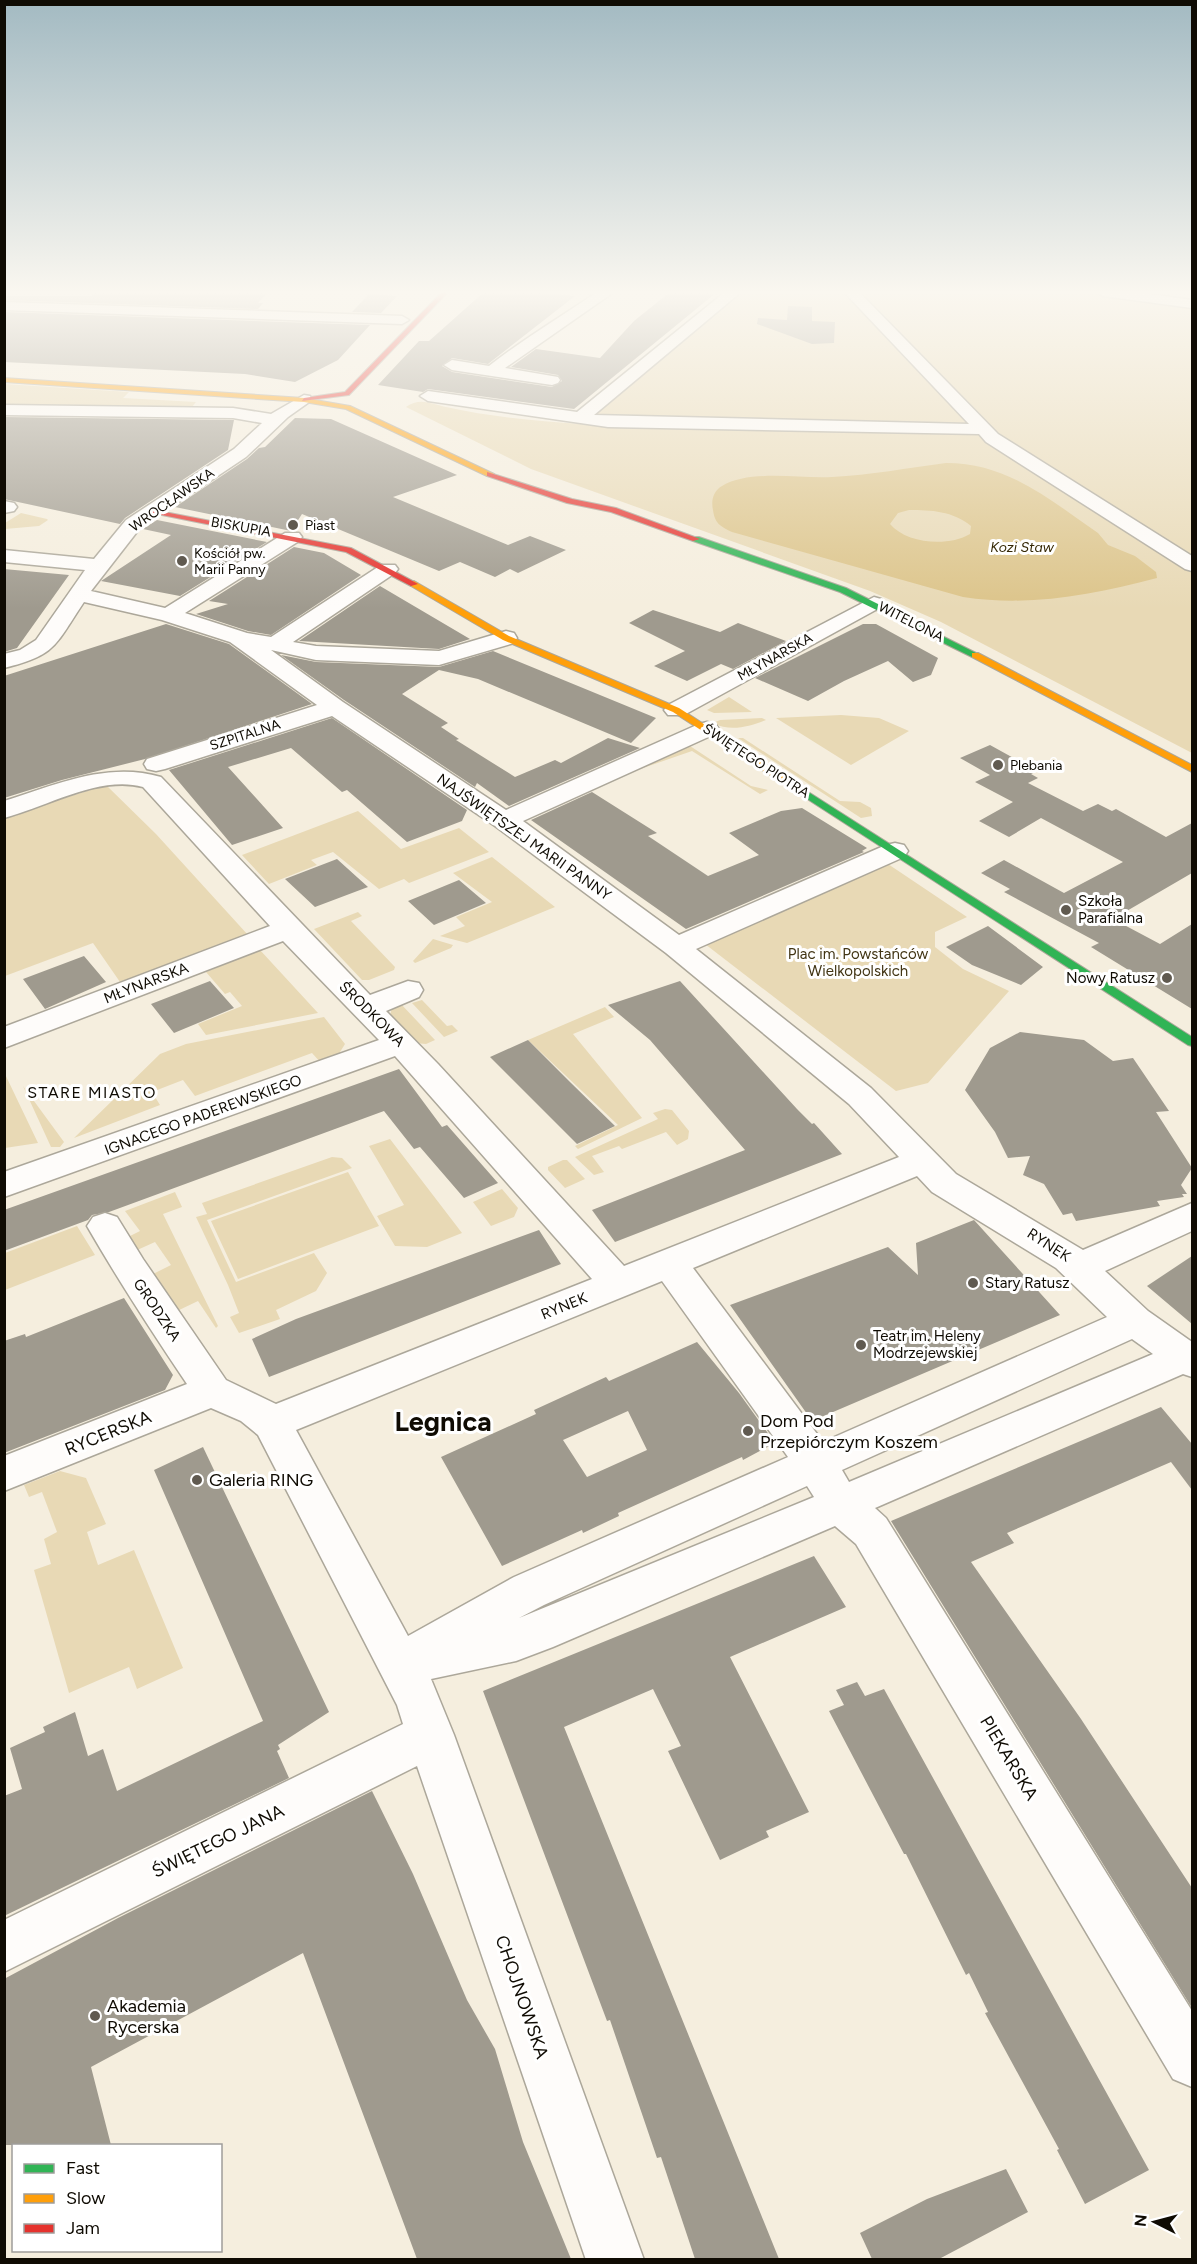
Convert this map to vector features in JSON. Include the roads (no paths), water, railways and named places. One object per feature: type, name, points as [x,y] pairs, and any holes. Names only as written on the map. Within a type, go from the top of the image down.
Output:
[{"type":"main road","points":[[269,398],[348,401],[351,398]]},
{"type":"main road","name":"WROCŁAWSKA","points":[[304,400],[308,398]]},
{"type":"main road","points":[[340,398],[348,401]]},
{"type":"main road","name":"WITELONA","points":[[348,401],[491,462],[582,495],[613,510],[804,575],[873,603],[1192,770]]},
{"type":"main road","name":"BISKUPIA","points":[[152,511],[292,537]]},
{"type":"main road","name":"ŚWIĘTEGO PIOTRA","points":[[292,537],[348,550],[388,569],[507,638],[676,710],[697,733],[895,851],[1192,1042]]},
{"type":"street","points":[[439,398],[615,422],[982,429]]},
{"type":"street","points":[[579,418],[604,398]]},
{"type":"street","points":[[952,398],[982,429],[1192,565]]},
{"type":"street","name":"WROCŁAWSKA","points":[[4,661],[38,650],[98,565],[129,529],[152,511],[240,453],[274,420],[304,400]]},
{"type":"street","points":[[4,410],[236,413],[274,420]]},
{"type":"street","name":"BISKUPIA","points":[[168,615],[292,537]]},
{"type":"street","points":[[4,556],[98,565]]},
{"type":"street","points":[[275,644],[388,569]]},
{"type":"street","name":"NAJŚWIĘTSZEJ MARII PANNY","points":[[78,594],[168,615],[238,637],[335,707],[504,820],[676,946],[860,1096],[924,1161]]},
{"type":"street","name":"MŁYNARSKA","points":[[676,710],[873,603]]},
{"type":"street","points":[[238,637],[308,652],[394,657],[450,657],[507,638]]},
{"type":"street","points":[[289,674],[332,654]]},
{"type":"street","name":"SZPITALNA","points":[[156,764],[335,707]]},
{"type":"street","points":[[504,820],[697,733]]},
{"type":"street","name":"ŚRODKOWA","points":[[4,810],[108,778],[135,777],[153,783],[288,929],[401,1043],[607,1270]]},
{"type":"street","points":[[676,946],[895,851]]},
{"type":"street","name":"MŁYNARSKA","points":[[4,1038],[288,929]]},
{"type":"street","points":[[366,1008],[408,990]]},
{"type":"street","name":"IGNACEGO PADEREWSKIEGO","points":[[4,1185],[401,1043]]},
{"type":"street","name":"RYNEK","points":[[264,1417],[607,1270],[669,1263],[924,1161],[950,1188],[1036,1236],[1080,1267],[1135,1321],[1189,1359]]},
{"type":"street","points":[[1080,1267],[1192,1216]]},
{"type":"street","name":"GRODZKA","points":[[105,1226],[129,1269],[212,1391]]},
{"type":"street","name":"PIEKARSKA","points":[[669,1263],[851,1515],[871,1531],[1192,2060]]},
{"type":"street","points":[[401,1664],[479,1617],[529,1591],[1135,1321]]},
{"type":"street","points":[[401,1664],[516,1640],[851,1515],[1189,1359]]},
{"type":"street","points":[[212,1391],[264,1417],[401,1664],[430,1734]]},
{"type":"street","name":"RYCERSKA","points":[[4,1474],[212,1391]]},
{"type":"street","name":"ŚWIĘTEGO JANA","points":[[4,1947],[430,1734]]},
{"type":"street","name":"CHOJNOWSKA","points":[[430,1734],[615,2259]]},
{"type":"water","name":"Kozi Staw","points":[[946,463],[989,469],[1009,476],[1045,496],[1098,533],[1108,545],[1135,556],[1156,572],[1157,578],[1109,590],[1061,598],[1012,601],[963,597],[732,532],[719,524],[712,507],[715,493],[722,486],[746,478],[846,476]],"holes":[[[909,510],[942,512],[957,517],[971,526],[970,534],[951,541],[940,542],[907,536],[890,524],[898,513]]]},
{"type":"place","name":"Piast","points":[[293,525]]},
{"type":"place","name":"Kościół pw. Marii Panny","points":[[182,561]]},
{"type":"place","name":"Plebania","points":[[998,765]]},
{"type":"place","name":"Szkoła Parafialna","points":[[1066,910]]},
{"type":"place","name":"Nowy Ratusz","points":[[1167,978]]},
{"type":"place","name":"Stary Ratusz","points":[[973,1283]]},
{"type":"place","name":"Teatr im. Heleny Modrzejewskiej","points":[[861,1345]]},
{"type":"place","name":"Dom Pod Przepiórczym Koszem","points":[[748,1431]]},
{"type":"place","name":"Galeria RING","points":[[197,1480]]},
{"type":"place","name":"Akademia Rycerska","points":[[95,2016]]},
{"type":"district","name":"STARE MIASTO","points":[[92,1092]]},
{"type":"district","name":"Legnica","points":[[443,1421]]},
{"type":"park label","name":"Plac im. Powstańców Wielkopolskich","points":[[858,962]]}]
